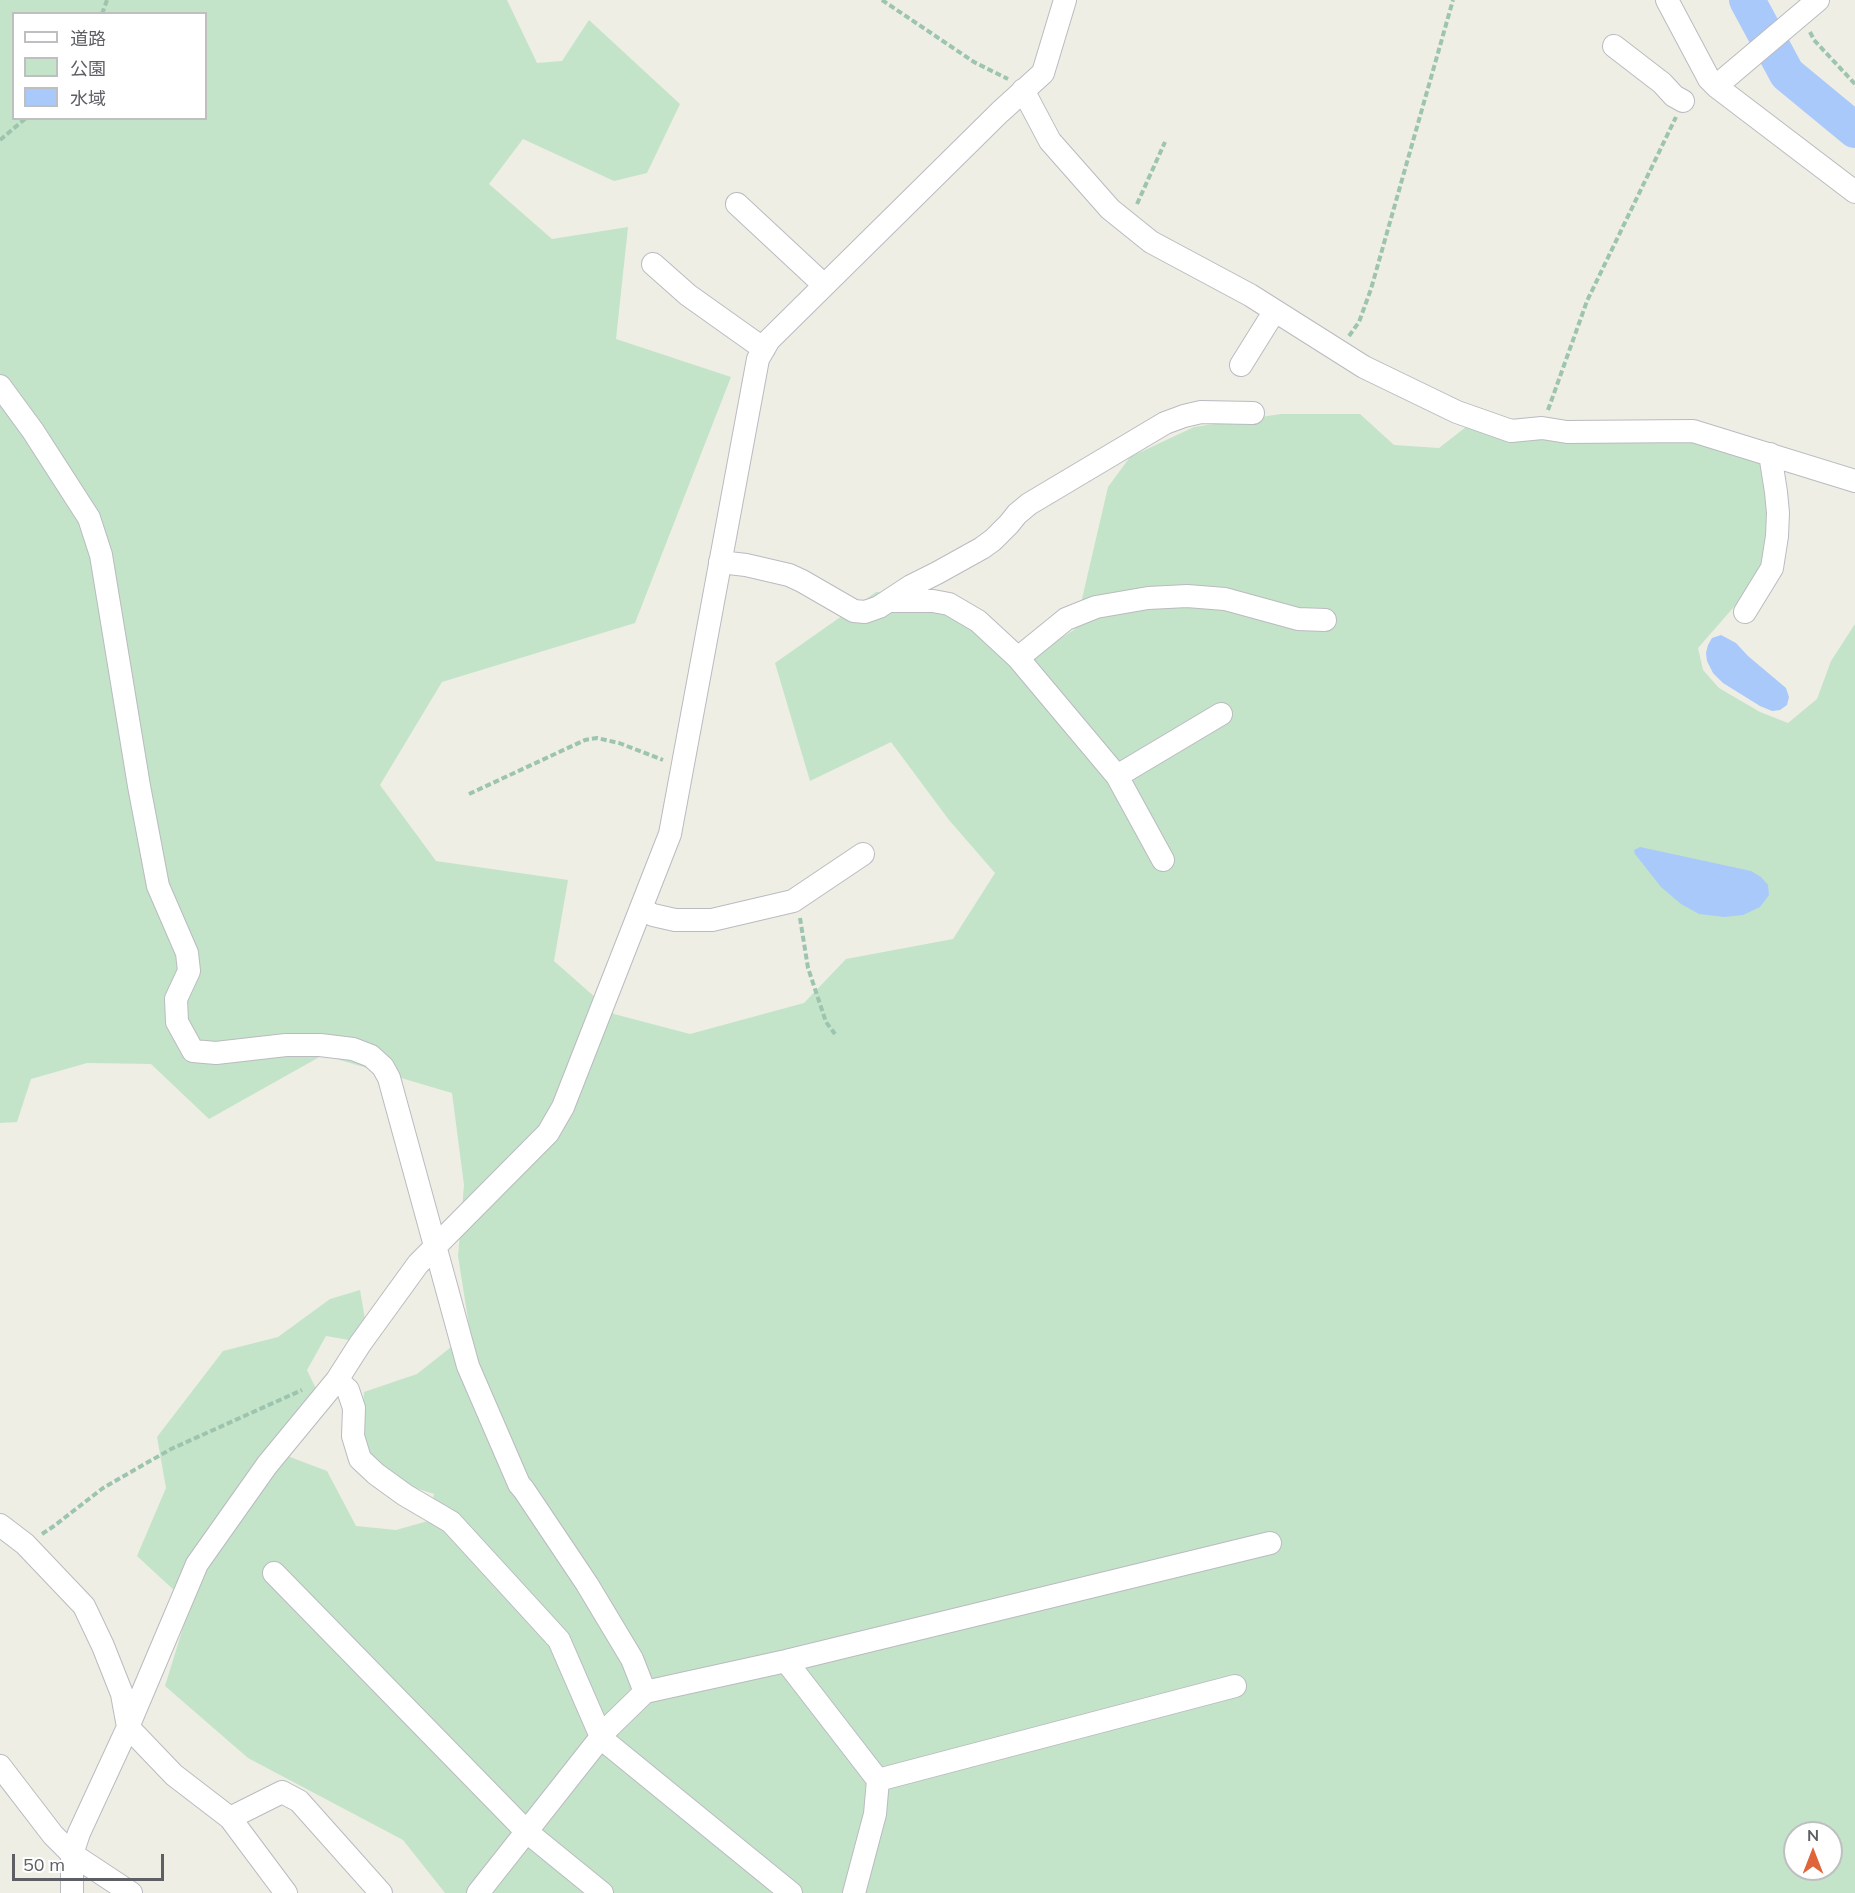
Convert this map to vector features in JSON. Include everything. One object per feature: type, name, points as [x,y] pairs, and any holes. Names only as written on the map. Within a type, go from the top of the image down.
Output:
[{"type":"street","points":[[72,1893],[72,1854],[79,1833],[128,1727],[197,1564],[267,1465],[337,1380],[418,1264],[548,1133],[563,1107],[670,834],[758,358],[769,340],[824,285],[1043,73],[1065,0]]},
{"type":"street","points":[[1666,0],[1709,79],[1855,192]]},
{"type":"street","points":[[1721,82],[1818,0]]},
{"type":"street","points":[[1614,46],[1683,101]]},
{"type":"street","points":[[1023,90],[1050,141],[1110,209],[1151,242],[1250,295],[1364,367],[1456,412],[1511,431],[1542,428],[1567,432],[1693,431],[1855,481]]},
{"type":"street","points":[[737,204],[824,285]]},
{"type":"street","points":[[653,264],[688,295],[764,348]]},
{"type":"street","points":[[1241,365],[1274,312]]},
{"type":"street","points":[[0,387],[33,431],[89,518],[101,555],[158,886],[187,953],[189,971],[176,999],[177,1022],[193,1051],[216,1053],[286,1045],[320,1045],[353,1049],[370,1056],[383,1067],[389,1078],[468,1366],[519,1484],[586,1584],[632,1659],[645,1692]]},
{"type":"street","points":[[720,562],[746,565],[789,575],[854,610],[866,612],[982,548],[1029,504],[1165,423],[1201,412],[1253,413]]},
{"type":"street","points":[[1745,612],[1772,568],[1778,513],[1770,454]]},
{"type":"street","points":[[1018,658],[1066,619],[1096,607],[1148,598],[1187,596],[1225,599],[1298,619],[1325,620]]},
{"type":"street","points":[[889,601],[933,601],[949,604],[978,621],[1018,658],[1117,776],[1163,860]]},
{"type":"street","points":[[1117,776],[1221,714]]},
{"type":"street","points":[[641,909],[652,915],[675,920],[712,920],[794,901],[863,854]]},
{"type":"street","points":[[337,1380],[348,1390],[354,1408],[353,1436],[360,1459],[405,1496],[451,1522],[560,1640],[602,1739],[791,1893]]},
{"type":"street","points":[[0,1525],[25,1544],[84,1606],[122,1694],[128,1727],[174,1775],[230,1818],[286,1893]]},
{"type":"street","points":[[478,1893],[602,1739],[609,1727],[645,1692],[786,1661],[1270,1543]]},
{"type":"street","points":[[274,1573],[527,1832],[602,1893]]},
{"type":"street","points":[[786,1661],[878,1780],[875,1814],[854,1893]]},
{"type":"street","points":[[878,1780],[1234,1686]]},
{"type":"street","points":[[0,1766],[53,1836],[72,1854],[131,1893]]},
{"type":"street","points":[[230,1818],[282,1792],[298,1801],[381,1893]]},
{"type":"path","points":[[882,0],[974,62],[1012,81],[1023,90]]},
{"type":"path","points":[[1338,351],[1359,322],[1371,289],[1454,0]]},
{"type":"path","points":[[1793,21],[1855,84]]},
{"type":"path","points":[[1542,428],[1587,301],[1683,101]]},
{"type":"path","points":[[0,140],[24,120]]},
{"type":"path","points":[[1126,222],[1142,197],[1165,142]]},
{"type":"path","points":[[469,794],[585,740],[597,738],[619,743],[683,768]]},
{"type":"path","points":[[794,901],[800,919],[808,968],[826,1022],[835,1034]]},
{"type":"path","points":[[25,1544],[54,1526],[103,1488],[171,1449],[320,1382],[337,1380]]},
{"type":"green space","points":[[0,0],[507,0],[537,63],[562,61],[589,20],[680,104],[647,173],[614,181],[523,139],[489,184],[552,239],[628,227],[616,339],[731,377],[635,623],[442,682],[380,785],[436,861],[568,880],[554,961],[614,1014],[690,1034],[804,1003],[846,959],[953,939],[995,873],[949,820],[891,742],[810,781],[775,663],[876,592],[944,596],[1016,668],[1075,629],[1108,487],[1130,457],[1194,427],[1281,414],[1360,414],[1394,445],[1439,448],[1466,427],[1592,441],[1691,436],[1766,457],[1773,493],[1768,568],[1698,648],[1703,670],[1719,688],[1760,712],[1788,723],[1817,699],[1831,661],[1855,624],[1855,1893],[445,1893],[403,1840],[248,1758],[165,1686],[190,1605],[137,1556],[166,1488],[157,1437],[223,1351],[278,1337],[330,1299],[360,1290],[365,1319],[349,1340],[326,1336],[307,1370],[319,1395],[279,1443],[290,1457],[327,1471],[356,1526],[396,1530],[428,1521],[434,1494],[403,1484],[381,1469],[365,1447],[361,1433],[364,1392],[417,1374],[470,1332],[458,1256],[464,1185],[452,1093],[323,1055],[209,1119],[151,1064],[87,1063],[31,1079],[17,1122],[0,1123]]},
{"type":"water","points":[[1721,635],[1736,643],[1786,688],[1789,697],[1787,705],[1780,710],[1772,711],[1760,706],[1723,683],[1713,673],[1706,653],[1712,638]]},
{"type":"water","points":[[1640,847],[1751,871],[1768,885],[1769,895],[1760,907],[1743,915],[1724,917],[1699,914],[1681,904],[1661,887],[1635,854],[1634,850]]},
{"type":"waterway","points":[[1747,0],[1787,74],[1855,130]]}]
